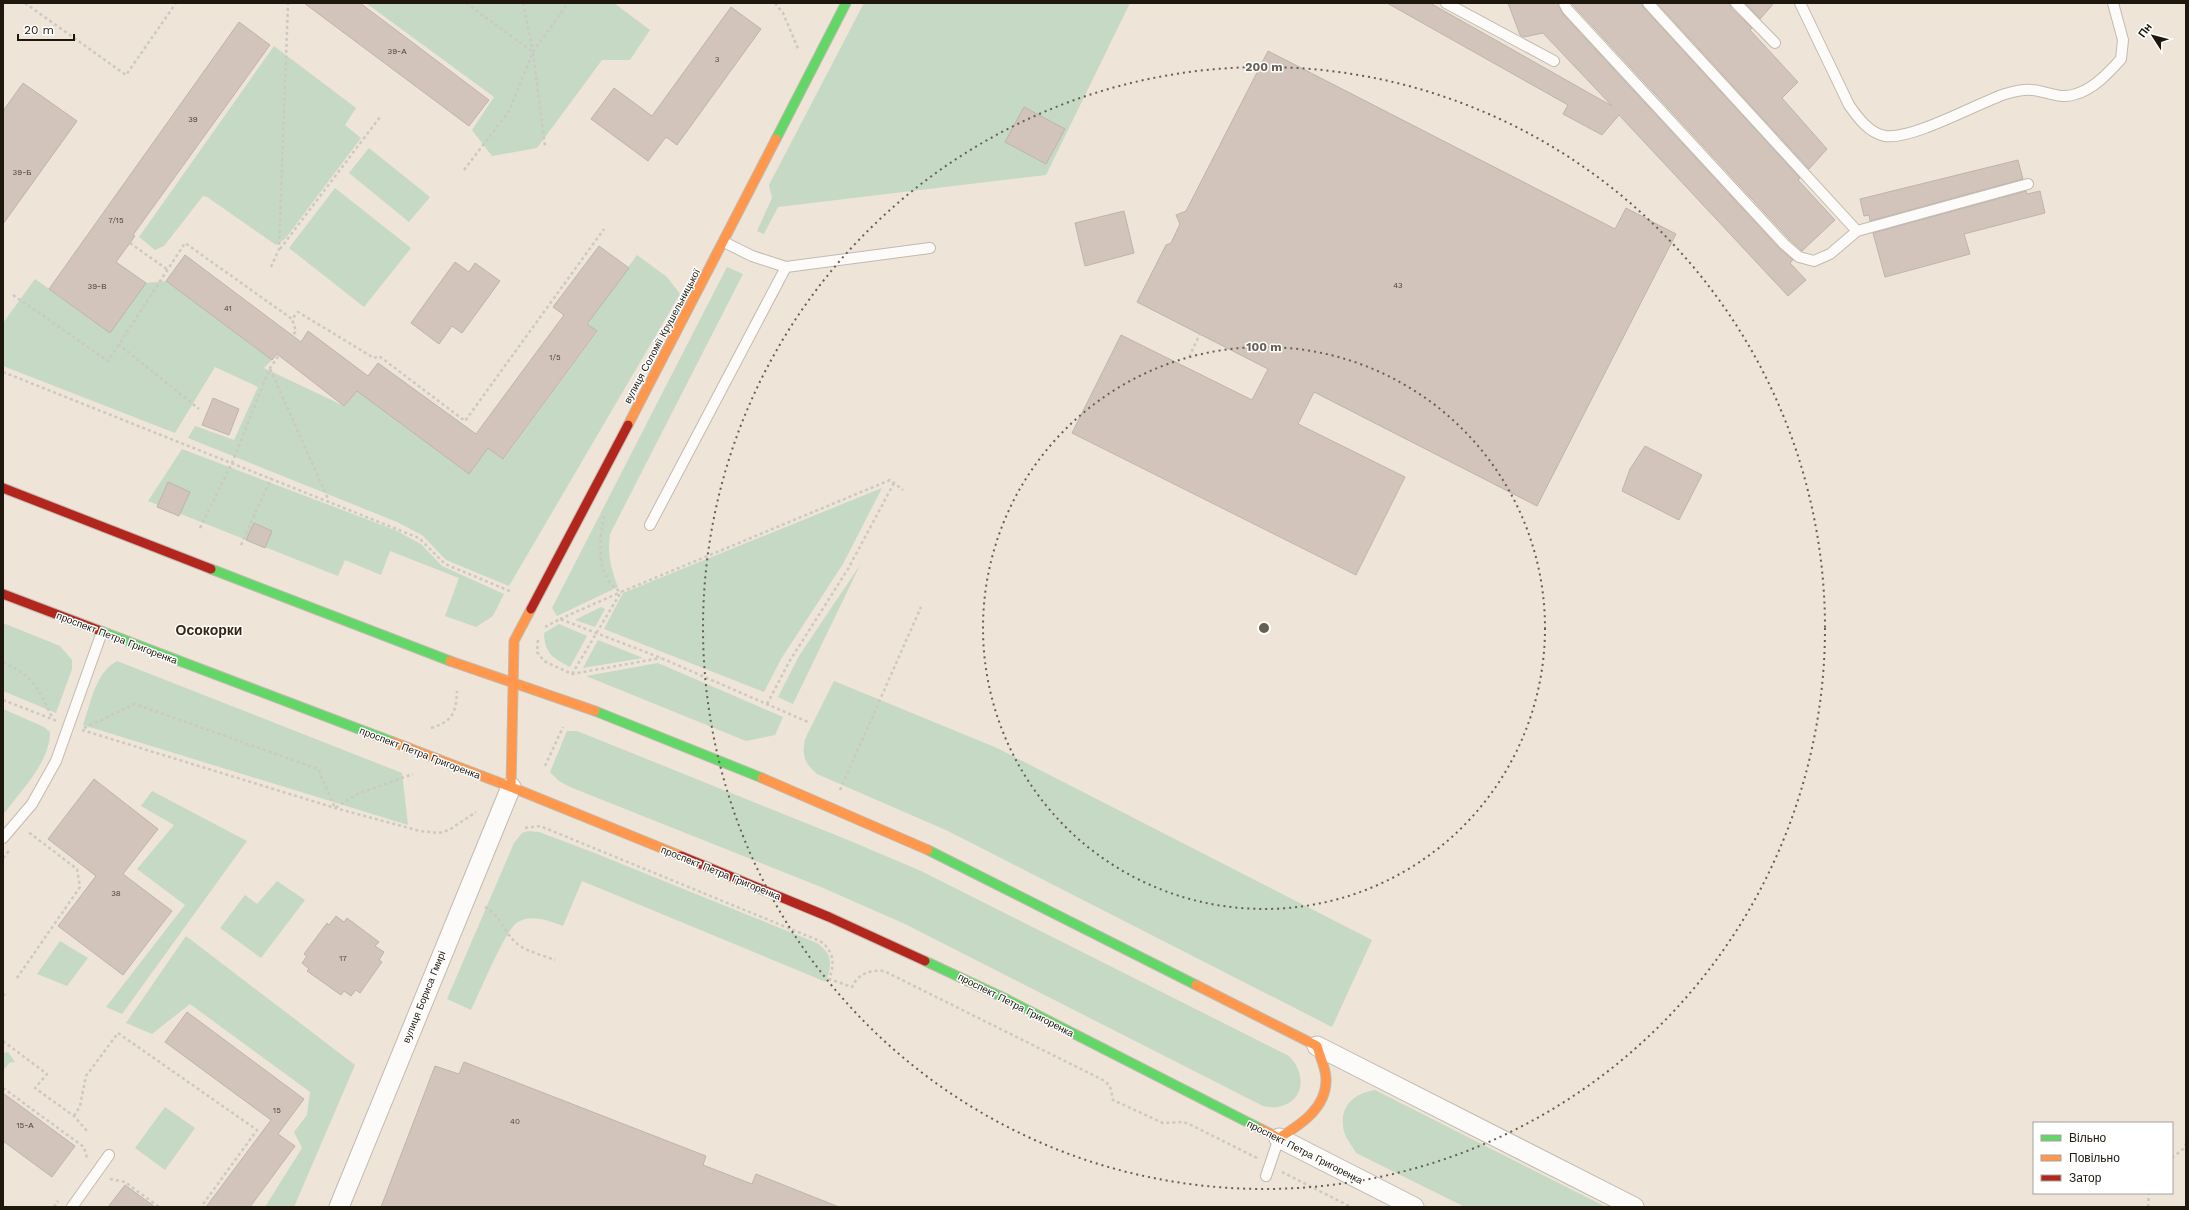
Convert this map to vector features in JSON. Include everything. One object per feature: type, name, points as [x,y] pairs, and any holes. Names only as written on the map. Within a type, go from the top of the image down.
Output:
[{"type":"street","name":"вулиця Соломії Крушельницької","points":[[510,787],[514,641],[724,242],[846,3]]},
{"type":"street","points":[[4,490],[465,667],[575,703],[724,762],[923,847],[1634,1207]]},
{"type":"street","name":"проспект Петра Григоренка","points":[[3,594],[510,787],[829,917],[898,947],[1002,996],[1414,1207]]},
{"type":"street","name":"вулиця Бориса Гмирі","points":[[339,1207],[510,787]]},
{"type":"street","points":[[1279,1138],[1301,1124],[1316,1110],[1322,1096],[1326,1082],[1317,1046]]},
{"type":"lane","points":[[1446,3],[1554,61]]},
{"type":"lane","points":[[1564,3],[1567,9],[1784,244],[1799,258],[1814,261],[1830,254],[1857,231],[2028,184]]},
{"type":"lane","points":[[1648,3],[1857,231]]},
{"type":"lane","points":[[1736,3],[1775,43]]},
{"type":"lane","points":[[1800,3],[1849,105],[1859,120],[1870,129],[1885,136],[1904,135],[2006,94],[2031,90],[2058,96],[2076,94],[2101,79],[2121,59],[2123,40],[2113,3]]},
{"type":"lane","points":[[724,242],[752,256],[786,267],[930,248]]},
{"type":"lane","points":[[650,525],[786,267]]},
{"type":"lane","points":[[3,838],[32,804],[75,728],[102,632]]},
{"type":"lane","points":[[1266,1176],[1279,1138]]},
{"type":"lane","points":[[72,1207],[109,1155]]},
{"type":"path","points":[[25,3],[126,75],[176,3]]},
{"type":"path","points":[[279,249],[288,3]]},
{"type":"path","points":[[466,3],[533,52]]},
{"type":"path","points":[[523,3],[533,52],[545,146]]},
{"type":"path","points":[[464,170],[509,111],[533,52],[568,3]]},
{"type":"path","points":[[775,3],[783,13],[800,55]]},
{"type":"path","points":[[271,267],[279,249],[380,117]]},
{"type":"path","points":[[292,319],[298,312],[374,358],[379,356],[466,421],[604,229]]},
{"type":"path","points":[[130,243],[168,270]]},
{"type":"path","points":[[13,296],[108,361],[185,243],[292,319],[296,331],[270,368],[232,463],[200,528]]},
{"type":"path","points":[[1189,357],[1200,334]]},
{"type":"path","points":[[118,344],[199,409]]},
{"type":"path","points":[[270,368],[329,501]]},
{"type":"path","points":[[3,372],[419,538],[445,564],[512,592]]},
{"type":"path","points":[[241,545],[271,478]]},
{"type":"path","points":[[542,632],[544,627],[621,592],[890,480],[903,490]]},
{"type":"path","points":[[767,704],[789,662],[848,569],[894,483]]},
{"type":"path","points":[[605,513],[599,541],[603,567],[613,587],[621,592]]},
{"type":"path","points":[[572,674],[621,592]]},
{"type":"path","points":[[832,807],[921,607]]},
{"type":"path","points":[[560,619],[661,658],[808,722]]},
{"type":"path","points":[[538,637],[537,652],[544,661],[572,674],[661,658]]},
{"type":"path","points":[[3,662],[27,675],[35,683],[53,719]]},
{"type":"path","points":[[431,728],[450,720],[455,709],[457,691]]},
{"type":"path","points":[[3,700],[75,728],[335,808],[420,831],[439,833],[449,830],[476,812]]},
{"type":"path","points":[[75,728],[135,704],[318,770],[335,808]]},
{"type":"path","points":[[546,766],[563,727]]},
{"type":"path","points":[[75,728],[77,735]]},
{"type":"path","points":[[335,808],[357,794],[413,774]]},
{"type":"path","points":[[524,828],[540,826],[820,941],[832,955],[833,971],[829,979],[852,987],[856,980],[869,971],[884,971],[1103,1080],[1110,1086],[1113,1100],[1164,1123],[1183,1122],[1189,1124],[1351,1207]]},
{"type":"path","points":[[17,978],[80,887],[77,869],[27,831],[29,827]]},
{"type":"path","points":[[485,907],[495,912],[508,934],[520,946],[555,960]]},
{"type":"path","points":[[74,1116],[80,1106],[86,1076],[118,1033],[257,1130],[201,1207]]},
{"type":"path","points":[[3,1041],[47,1074],[35,1088],[74,1116],[87,1130]]},
{"type":"path","points":[[3,1088],[84,1147],[87,1158],[83,1164]]},
{"type":"path","points":[[2173,1157],[2185,1150],[2186,1144]]},
{"type":"path","points":[[107,1184],[111,1178],[125,1182],[159,1207]]},
{"type":"path","points":[[2148,1207],[2149,1194]]},
{"type":"path","points":[[54,1207],[62,1195]]},
{"type":"green space","points":[[366,3],[614,3],[650,30],[630,60],[602,60],[537,148],[492,156],[472,130],[494,97]]},
{"type":"green space","points":[[864,3],[1130,3],[1046,175],[778,207],[764,234],[757,231],[772,198],[769,185]]},
{"type":"green space","points":[[274,46],[356,108],[345,125],[361,138],[285,239],[276,245],[207,197],[203,196],[164,246],[155,250],[139,237]]},
{"type":"green space","points":[[369,148],[430,197],[409,222],[349,173]]},
{"type":"green space","points":[[335,188],[411,248],[364,307],[289,248]]},
{"type":"green space","points":[[637,255],[667,277],[680,294],[509,586],[446,560],[422,535],[397,522],[188,438],[195,426],[234,440],[258,387],[215,367],[175,433],[3,366],[3,323],[35,279],[110,332],[146,283],[166,281],[272,360],[264,368],[344,406],[357,391],[469,474],[488,448],[504,459],[597,332],[587,324]]},
{"type":"green space","points":[[727,267],[743,274],[610,534],[610,561],[618,587],[557,616],[552,608]]},
{"type":"green space","points":[[182,449],[395,530],[421,544],[442,566],[504,594],[493,616],[476,627],[445,616],[459,578],[390,551],[381,575],[345,560],[338,576],[148,501]]},
{"type":"green space","points":[[882,488],[843,564],[781,659],[764,692],[604,629],[623,593]]},
{"type":"green space","points":[[860,565],[793,704],[778,697],[799,656]]},
{"type":"green space","points":[[601,607],[605,609],[595,627],[575,620]]},
{"type":"green space","points":[[3,623],[60,646],[72,660],[72,669],[56,713],[3,691]]},
{"type":"green space","points":[[559,624],[587,636],[570,667],[555,658],[548,651],[546,646],[544,633]]},
{"type":"green space","points":[[598,640],[643,658],[583,668]]},
{"type":"green space","points":[[117,661],[402,773],[408,825],[83,725],[91,698],[99,681],[110,666]]},
{"type":"green space","points":[[658,663],[783,717],[775,735],[746,741],[586,676]]},
{"type":"green space","points":[[834,681],[997,748],[1372,940],[1332,1027],[948,831],[817,774],[809,766],[805,759],[805,739]]},
{"type":"green space","points":[[3,709],[44,727],[50,732],[49,743],[40,766],[3,815]]},
{"type":"green space","points":[[567,731],[577,731],[921,871],[1289,1056],[1295,1063],[1300,1078],[1298,1093],[1294,1099],[1287,1104],[1276,1107],[1263,1106],[905,924],[821,887],[570,787],[559,781],[550,772]]},
{"type":"green space","points":[[152,791],[247,841],[122,1014],[106,1007],[185,905],[137,869],[174,825],[141,806]]},
{"type":"green space","points":[[528,831],[539,832],[592,852],[817,943],[826,951],[830,960],[826,982],[582,881],[563,926],[535,918],[518,922],[513,927],[500,948],[471,1010],[447,999],[514,843],[522,833]]},
{"type":"green space","points":[[277,881],[305,900],[261,958],[220,928],[245,895],[257,904]]},
{"type":"green space","points":[[186,936],[355,1065],[294,1207],[265,1207],[302,1148],[294,1132],[307,1115],[310,1092],[190,1004],[152,1034],[126,1023]]},
{"type":"green space","points":[[60,941],[88,958],[67,986],[37,974]]},
{"type":"green space","points":[[8,1052],[15,1062],[9,1063],[3,1071],[3,1053]]},
{"type":"green space","points":[[1375,1090],[1606,1207],[1465,1207],[1356,1153],[1343,1129],[1343,1117],[1352,1100],[1368,1091]]},
{"type":"green space","points":[[165,1107],[195,1128],[165,1170],[135,1148]]},
{"type":"building","points":[[304,3],[360,3],[489,100],[469,126]]},
{"type":"building","points":[[1387,3],[1430,3],[1612,106],[1543,33],[1524,37],[1520,35],[1508,3],[1558,3],[1562,13],[1779,248],[1793,260],[1790,263],[1806,280],[1788,296],[1619,115],[1602,135],[1563,114],[1568,105]]},
{"type":"building","points":[[1571,3],[1642,3],[1643,7],[1800,178],[1798,180],[1835,220],[1802,251],[1789,239]]},
{"type":"building","points":[[1657,3],[1730,3],[1731,8],[1752,28],[1750,30],[1798,82],[1782,98],[1827,149],[1809,169]]},
{"type":"building","points":[[1745,3],[1774,3],[1760,19]]},
{"type":"building","points":[[731,7],[761,29],[677,145],[666,137],[648,161],[591,119],[614,88],[652,116]]},
{"type":"building","points":[[239,22],[270,45],[133,235],[135,236],[116,262],[146,283],[110,333],[49,289]]},
{"type":"building","points":[[1268,51],[1615,229],[1626,208],[1676,234],[1537,506],[1314,392],[1298,424],[1405,477],[1356,575],[1072,433],[1121,335],[1252,400],[1268,369],[1137,302],[1166,245],[1171,243],[1180,224],[1176,215],[1186,211]]},
{"type":"building","points":[[23,83],[77,121],[3,224],[3,111]]},
{"type":"building","points":[[1024,107],[1065,129],[1046,164],[1005,142]]},
{"type":"building","points":[[2018,160],[2023,179],[1870,221],[1869,215],[1864,216],[1860,199]]},
{"type":"building","points":[[2026,191],[2027,194],[2040,191],[2045,213],[1964,234],[1970,254],[1885,277],[1873,233]]},
{"type":"building","points":[[1124,211],[1134,253],[1085,266],[1075,223]]},
{"type":"building","points":[[599,246],[629,268],[587,324],[597,331],[503,459],[488,448],[469,474],[357,391],[344,406],[277,354],[272,360],[166,281],[185,255],[301,342],[308,331],[368,376],[378,363],[476,434],[564,315],[553,307]]},
{"type":"building","points":[[455,262],[469,272],[475,263],[500,281],[462,333],[452,326],[439,344],[411,323]]},
{"type":"building","points":[[213,398],[239,409],[229,435],[202,425]]},
{"type":"building","points":[[1645,446],[1702,475],[1679,520],[1622,491],[1630,469]]},
{"type":"building","points":[[168,482],[190,492],[179,516],[157,507]]},
{"type":"building","points":[[254,523],[272,531],[265,548],[246,540]]},
{"type":"building","points":[[94,779],[158,829],[123,874],[172,911],[123,975],[58,926],[96,876],[48,839]]},
{"type":"building","points":[[336,916],[344,922],[347,918],[379,942],[375,946],[384,952],[379,960],[382,962],[360,993],[356,990],[351,996],[344,991],[341,995],[307,971],[309,969],[302,963],[307,956],[304,954],[327,923],[329,925]]},
{"type":"building","points":[[187,1012],[304,1099],[278,1134],[295,1146],[250,1207],[206,1207],[271,1120],[165,1042]]},
{"type":"building","points":[[464,1062],[706,1156],[703,1165],[752,1184],[756,1174],[839,1207],[381,1207],[435,1066],[459,1074]]},
{"type":"building","points":[[3,1093],[75,1146],[52,1177],[3,1141]]},
{"type":"building","points":[[125,1185],[155,1207],[108,1207]]},
{"type":"traffic: fast","points":[[776,139],[846,3]]},
{"type":"traffic: fast","points":[[211,569],[450,661]]},
{"type":"traffic: fast","points":[[98,630],[393,742]]},
{"type":"traffic: fast","points":[[595,711],[762,778]]},
{"type":"traffic: fast","points":[[928,850],[1196,985]]},
{"type":"traffic: fast","points":[[925,961],[1002,997],[1261,1129]]},
{"type":"traffic: slow","points":[[628,425],[776,139]]},
{"type":"traffic: slow","points":[[511,787],[514,641],[531,609]]},
{"type":"traffic: slow","points":[[450,661],[595,711]]},
{"type":"traffic: slow","points":[[393,742],[511,787],[681,856]]},
{"type":"traffic: slow","points":[[762,778],[928,850]]},
{"type":"traffic: slow","points":[[1196,985],[1317,1046],[1326,1075],[1325,1089],[1322,1099],[1317,1107],[1303,1121],[1279,1138],[1261,1129]]},
{"type":"traffic: jam","points":[[531,609],[628,425]]},
{"type":"traffic: jam","points":[[3,488],[211,569]]},
{"type":"traffic: jam","points":[[3,594],[98,630]]},
{"type":"traffic: jam","points":[[681,856],[829,917],[925,961]]},
{"type":"district","name":"Осокорки","points":[[209,630]]}]
